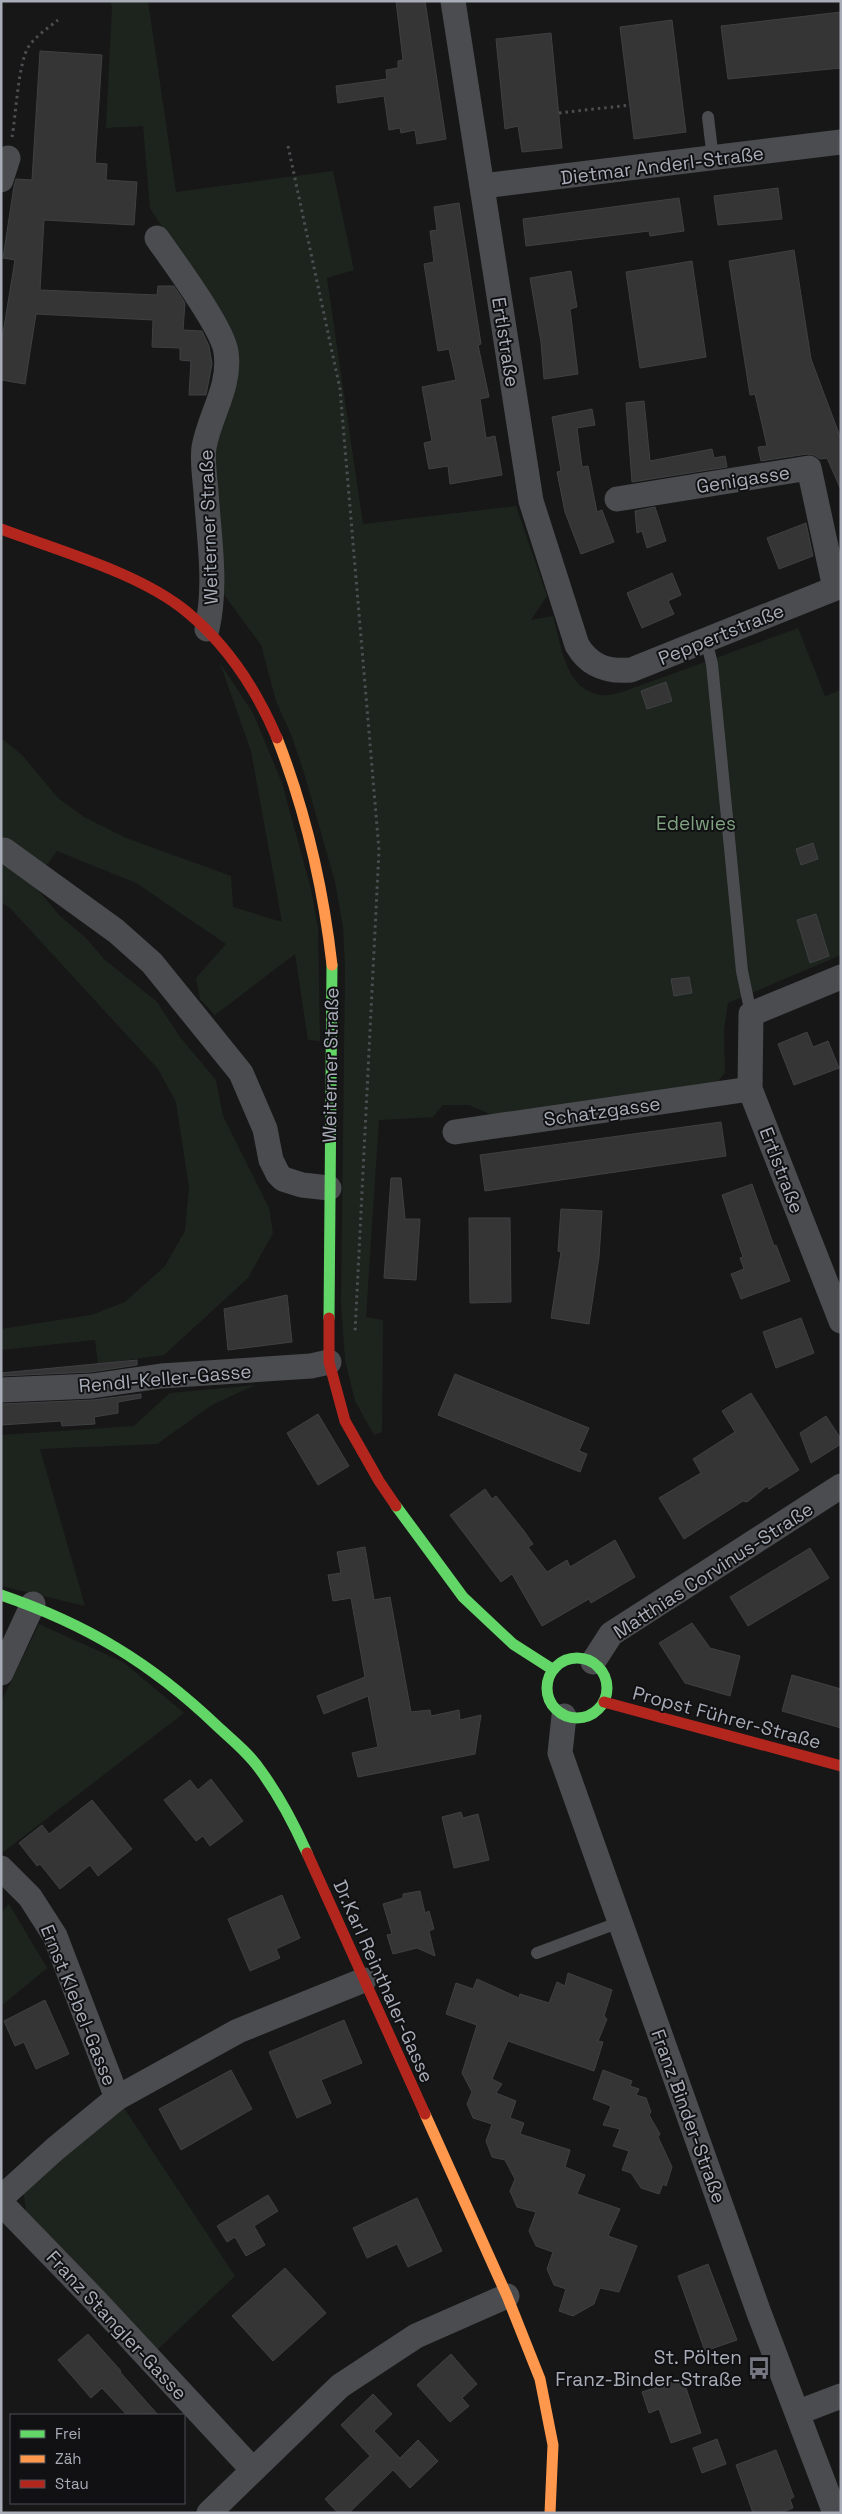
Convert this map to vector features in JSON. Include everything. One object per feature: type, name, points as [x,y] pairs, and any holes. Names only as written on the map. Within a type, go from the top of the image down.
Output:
[{"type":"street","name":"Ertlstraße","points":[[453,1],[531,501],[577,644],[584,657],[599,667]]},
{"type":"street","name":"Dietmar Anderl-Straße","points":[[483,186],[841,142]]},
{"type":"street","name":"Weiterner Straße","points":[[157,238],[223,340],[226,352],[224,391],[208,425],[203,450],[212,579],[212,606],[207,629]]},
{"type":"street","name":"Genigasse","points":[[617,499],[809,468],[838,587]]},
{"type":"street","name":"Weiterner Straße","points":[[1,529],[163,596],[207,629],[243,674],[263,707],[279,742],[292,779],[322,886],[332,968],[329,1362],[345,1421],[379,1481],[463,1597],[512,1644],[552,1669]]},
{"type":"street","name":"Peppertstraße","points":[[599,667],[613,672],[631,670],[838,587]]},
{"type":"street","points":[[4,850],[116,931],[152,963],[240,1073],[265,1129],[270,1160],[278,1174],[283,1179],[302,1185],[329,1188]]},
{"type":"street","points":[[751,1014],[841,977]]},
{"type":"street","name":"Ertlstraße","points":[[751,1014],[750,1089],[841,1321]]},
{"type":"street","name":"Schatzgasse","points":[[455,1132],[750,1089]]},
{"type":"street","name":"Rendl-Keller-Gasse","points":[[1,1390],[92,1386],[161,1376],[311,1366],[329,1362]]},
{"type":"street","name":"Matthias Corvinus-Straße","points":[[593,1662],[611,1634],[841,1486]]},
{"type":"street","name":"Dr.Karl Reinthaler-Gasse","points":[[1,1595],[32,1604],[85,1628],[132,1653],[188,1696],[257,1764],[290,1816],[507,2296],[540,2379],[553,2445],[550,2513]]},
{"type":"street","points":[[1,1672],[32,1604]]},
{"type":"street","points":[[571,1658],[582,1658],[593,1662],[600,1668],[607,1684],[604,1702],[596,1711],[587,1716],[576,1718],[564,1716],[557,1711],[547,1696],[546,1686],[552,1669],[561,1662],[571,1658]]},
{"type":"street","name":"Propst Führer-Straße","points":[[604,1702],[841,1766]]},
{"type":"street","name":"Franz Binder-Straße","points":[[564,1716],[560,1753],[756,2304],[835,2513]]},
{"type":"street","name":"Ernst Klebel-Gasse","points":[[1,1868],[30,1897],[55,1936],[117,2098]]},
{"type":"street","points":[[1,2198],[55,2149],[117,2098],[238,2031],[364,1980]]},
{"type":"street","name":"Franz Stangler-Gasse","points":[[1,2203],[94,2299],[253,2470]]},
{"type":"street","points":[[210,2513],[340,2386],[416,2336],[507,2296]]},
{"type":"street","points":[[798,2412],[841,2396]]},
{"type":"lane","points":[[708,117],[713,159]]},
{"type":"lane","points":[[706,640],[712,664],[742,971],[751,1014]]},
{"type":"lane","points":[[537,1953],[620,1922]]},
{"type":"path","points":[[4,169],[23,64],[28,48],[39,35],[58,20]]},
{"type":"path","points":[[559,113],[630,105]]},
{"type":"path","points":[[288,146],[340,389],[379,850],[355,1338]]},
{"type":"green space","name":"Edelwies","points":[[109,1],[148,1],[176,192],[333,171],[354,270],[327,278],[363,524],[516,506],[547,596],[531,620],[553,616],[562,652],[572,676],[590,692],[605,695],[625,691],[798,628],[825,696],[841,690],[841,955],[728,1003],[724,1029],[725,1073],[718,1081],[706,1085],[492,1115],[469,1105],[443,1105],[433,1117],[379,1120],[366,1317],[383,1320],[382,1432],[374,1435],[355,1401],[345,1360],[341,1305],[345,969],[343,927],[335,882],[305,776],[292,737],[276,701],[261,645],[222,592],[210,448],[226,326],[150,208],[143,126],[106,128],[112,6]]},
{"type":"green space","points":[[220,663],[253,713],[282,783],[311,889],[318,928],[320,1041],[308,1040],[295,954],[215,1015],[200,999],[196,978],[226,944],[136,883],[57,851],[33,884],[60,916],[85,937],[104,959],[157,1002],[180,1037],[216,1080],[223,1116],[269,1208],[273,1233],[248,1278],[164,1355],[98,1364],[95,1340],[1,1350],[1,1329],[91,1315],[125,1302],[165,1266],[185,1231],[189,1187],[176,1102],[158,1069],[10,908],[1,902],[1,738],[22,755],[58,798],[84,817],[126,838],[231,876],[233,907],[282,922],[251,751]]},
{"type":"green space","points":[[255,1385],[212,1405],[157,1444],[40,1449],[85,1606],[1,1586],[1,1435],[134,1426],[170,1393]]},
{"type":"green space","points":[[39,1624],[123,1662],[184,1713],[2,1853],[1,1702]]},
{"type":"green space","points":[[9,1904],[47,1968],[1,2006],[1,1913]]},
{"type":"green space","points":[[122,2105],[235,2276],[156,2351],[26,2211],[23,2190]]},
{"type":"building","points":[[396,1],[425,1],[446,139],[417,144],[415,130],[401,133],[400,128],[389,130],[384,96],[338,103],[336,86],[387,79],[386,70],[398,68],[398,61],[403,60]]},
{"type":"building","points":[[841,12],[841,68],[728,79],[721,26]]},
{"type":"building","points":[[672,20],[686,132],[634,139],[620,27]]},
{"type":"building","points":[[551,33],[562,148],[522,152],[518,126],[505,129],[496,39]]},
{"type":"building","points":[[40,51],[102,55],[95,163],[107,164],[106,180],[137,182],[134,225],[44,220],[40,290],[157,295],[158,286],[174,286],[185,303],[183,330],[202,331],[209,346],[212,364],[206,395],[189,395],[191,361],[180,360],[180,348],[152,347],[153,320],[36,314],[25,384],[1,380],[1,345],[15,260],[3,258],[16,179],[32,180]]},
{"type":"building","points":[[778,188],[782,219],[718,225],[714,196]]},
{"type":"building","points":[[679,198],[684,231],[650,236],[649,231],[526,246],[523,219]]},
{"type":"building","points":[[459,203],[481,344],[478,345],[489,397],[480,399],[486,438],[495,436],[502,475],[450,484],[448,466],[429,469],[424,443],[432,441],[422,387],[456,380],[449,349],[438,351],[424,264],[434,262],[430,231],[437,230],[434,207]]},
{"type":"building","points":[[794,250],[811,359],[841,439],[841,490],[827,458],[820,459],[814,455],[807,454],[761,461],[758,447],[767,446],[755,394],[750,395],[729,261]]},
{"type":"building","points":[[692,261],[706,357],[640,368],[626,272]]},
{"type":"building","points":[[571,271],[577,307],[570,309],[578,374],[544,379],[541,342],[530,278]]},
{"type":"building","points":[[644,401],[650,461],[712,449],[714,458],[725,456],[727,467],[632,482],[626,403]]},
{"type":"building","points":[[592,409],[595,425],[577,428],[582,467],[588,466],[597,512],[602,510],[614,542],[581,554],[565,512],[557,472],[561,471],[552,417]]},
{"type":"building","points":[[655,507],[666,541],[647,548],[642,531],[637,533],[635,511]]},
{"type":"building","points":[[806,523],[813,556],[779,569],[767,538]]},
{"type":"building","points":[[672,573],[681,595],[668,601],[674,614],[642,628],[627,593]]},
{"type":"building","points":[[666,682],[672,701],[647,709],[641,691]]},
{"type":"building","points":[[813,843],[818,859],[801,865],[796,849]]},
{"type":"building","points":[[816,914],[829,956],[810,963],[797,920]]},
{"type":"building","points":[[689,977],[692,993],[674,996],[671,979]]},
{"type":"building","points":[[807,1032],[813,1047],[828,1041],[839,1068],[794,1085],[778,1044]]},
{"type":"building","points":[[721,1122],[726,1156],[485,1191],[480,1155]]},
{"type":"building","points":[[391,1178],[401,1178],[405,1219],[420,1219],[416,1280],[384,1278]]},
{"type":"building","points":[[752,1184],[774,1246],[776,1245],[790,1281],[741,1299],[731,1274],[744,1269],[740,1258],[743,1257],[722,1195]]},
{"type":"building","points":[[561,1209],[602,1211],[599,1257],[589,1324],[551,1318],[561,1252],[558,1251]]},
{"type":"building","points":[[469,1218],[510,1218],[511,1302],[470,1303]]},
{"type":"building","points":[[287,1295],[292,1342],[228,1350],[224,1309]]},
{"type":"building","points":[[801,1318],[814,1353],[776,1368],[763,1332]]},
{"type":"building","points":[[137,1360],[137,1365],[91,1372],[1,1376],[1,1373]]},
{"type":"building","points":[[455,1374],[589,1428],[579,1451],[587,1454],[580,1472],[438,1415]]},
{"type":"building","points":[[751,1393],[799,1470],[769,1489],[767,1486],[747,1502],[743,1501],[684,1539],[659,1498],[701,1473],[693,1459],[735,1432],[722,1411]]},
{"type":"building","points":[[141,1394],[141,1398],[118,1402],[118,1413],[94,1417],[95,1424],[62,1426],[61,1421],[1,1425],[1,1404],[93,1400]]},
{"type":"building","points":[[318,1414],[349,1466],[318,1485],[287,1433]]},
{"type":"building","points":[[826,1416],[841,1439],[841,1444],[811,1463],[800,1433]]},
{"type":"building","points":[[485,1489],[492,1499],[496,1496],[524,1531],[533,1544],[528,1547],[547,1572],[567,1560],[570,1567],[615,1540],[635,1577],[591,1603],[589,1599],[542,1626],[512,1574],[501,1582],[450,1515]]},
{"type":"building","points":[[365,1547],[374,1600],[390,1597],[411,1712],[430,1710],[431,1716],[459,1710],[460,1720],[481,1715],[475,1754],[358,1777],[352,1753],[378,1747],[368,1696],[324,1714],[317,1696],[365,1677],[351,1598],[333,1601],[328,1575],[341,1573],[337,1552]]},
{"type":"building","points":[[810,1548],[829,1578],[748,1626],[730,1597]]},
{"type":"building","points":[[692,1623],[710,1648],[740,1656],[730,1696],[685,1683],[659,1643]]},
{"type":"building","points":[[792,1675],[841,1689],[841,1728],[782,1711]]},
{"type":"building","points":[[211,1779],[243,1821],[210,1846],[203,1836],[196,1841],[164,1800],[190,1780],[198,1790]]},
{"type":"building","points":[[92,1800],[132,1849],[98,1876],[90,1865],[60,1889],[40,1864],[37,1866],[19,1843],[42,1825],[49,1834]]},
{"type":"building","points":[[461,1812],[463,1818],[478,1814],[489,1860],[454,1868],[442,1817]]},
{"type":"building","points":[[420,1891],[425,1913],[429,1911],[434,1929],[429,1931],[435,1956],[417,1948],[393,1954],[387,1935],[392,1934],[383,1904],[403,1898],[403,1894]]},
{"type":"building","points":[[282,1895],[300,1938],[276,1949],[280,1958],[250,1971],[228,1919]]},
{"type":"building","points":[[568,1973],[612,1990],[604,2016],[607,2019],[598,2041],[603,2042],[594,2071],[508,2041],[492,2079],[502,2084],[496,2093],[516,2101],[510,2118],[524,2123],[520,2134],[570,2150],[565,2167],[585,2175],[577,2194],[620,2209],[608,2236],[637,2246],[619,2292],[600,2288],[594,2304],[573,2316],[559,2311],[566,2289],[554,2285],[547,2269],[553,2252],[536,2246],[529,2231],[536,2212],[517,2207],[510,2191],[515,2179],[505,2160],[492,2157],[486,2141],[492,2124],[473,2118],[467,2104],[472,2092],[462,2073],[477,2025],[446,2014],[456,1983],[473,1989],[477,1979],[519,1998],[520,1994],[549,2003],[557,1982],[565,1986]]},
{"type":"building","points":[[45,2000],[69,2054],[36,2069],[24,2042],[15,2046],[4,2021]]},
{"type":"building","points":[[344,2020],[362,2063],[321,2080],[331,2103],[297,2118],[269,2052]]},
{"type":"building","points":[[231,2070],[252,2109],[181,2150],[159,2109]]},
{"type":"building","points":[[603,2070],[632,2081],[630,2086],[639,2089],[636,2095],[646,2098],[651,2112],[649,2115],[660,2134],[658,2137],[672,2167],[666,2186],[663,2184],[659,2194],[641,2188],[631,2173],[622,2170],[629,2151],[613,2146],[620,2129],[603,2125],[611,2106],[593,2099]]},
{"type":"building","points":[[268,2195],[278,2211],[254,2226],[265,2245],[246,2256],[235,2237],[227,2242],[217,2226]]},
{"type":"building","points":[[417,2198],[442,2251],[408,2267],[397,2244],[367,2258],[353,2228]]},
{"type":"building","points":[[708,2264],[737,2340],[705,2351],[678,2276]]},
{"type":"building","points":[[285,2268],[326,2313],[273,2361],[232,2316]]},
{"type":"building","points":[[88,2334],[157,2414],[126,2414],[102,2388],[91,2398],[58,2360]]},
{"type":"building","points":[[451,2354],[477,2384],[462,2398],[469,2406],[450,2422],[417,2385]]},
{"type":"building","points":[[683,2379],[701,2433],[671,2443],[659,2409],[649,2413],[642,2392]]},
{"type":"building","points":[[373,2394],[392,2414],[374,2431],[400,2458],[418,2440],[438,2461],[410,2488],[393,2470],[349,2513],[338,2513],[325,2499],[370,2456],[341,2425]]},
{"type":"building","points":[[717,2439],[726,2464],[702,2473],[693,2448]]},
{"type":"building","points":[[776,2450],[794,2497],[790,2499],[793,2508],[780,2513],[753,2513],[736,2465]]},
{"type":"traffic: fast","points":[[329,1318],[332,965]]},
{"type":"traffic: fast","points":[[396,1506],[463,1597],[513,1644],[552,1669]]},
{"type":"traffic: fast","points":[[1,1595],[61,1619],[116,1648],[142,1664],[192,1703],[256,1764],[292,1821],[307,1853]]},
{"type":"traffic: fast","points":[[571,1658],[583,1658],[594,1663],[602,1671],[607,1682],[607,1688],[605,1700],[594,1713],[583,1718],[571,1718],[560,1713],[552,1705],[547,1694],[547,1682],[552,1671],[560,1663],[571,1658]]},
{"type":"traffic: slow","points":[[277,738],[297,794],[312,850],[324,907],[332,965]]},
{"type":"traffic: slow","points":[[425,2114],[507,2296],[540,2379],[553,2445],[550,2513]]},
{"type":"traffic: jam","points":[[1,529],[123,574],[168,598],[187,612],[202,625],[228,654],[260,703],[277,738]]},
{"type":"traffic: jam","points":[[329,1318],[329,1362],[345,1421],[379,1481],[396,1506]]},
{"type":"traffic: jam","points":[[604,1702],[841,1766]]},
{"type":"traffic: jam","points":[[307,1853],[425,2114]]},
{"type":"place","name":"St. Pölten Franz-Binder-Straße","points":[[759,2368]]}]
